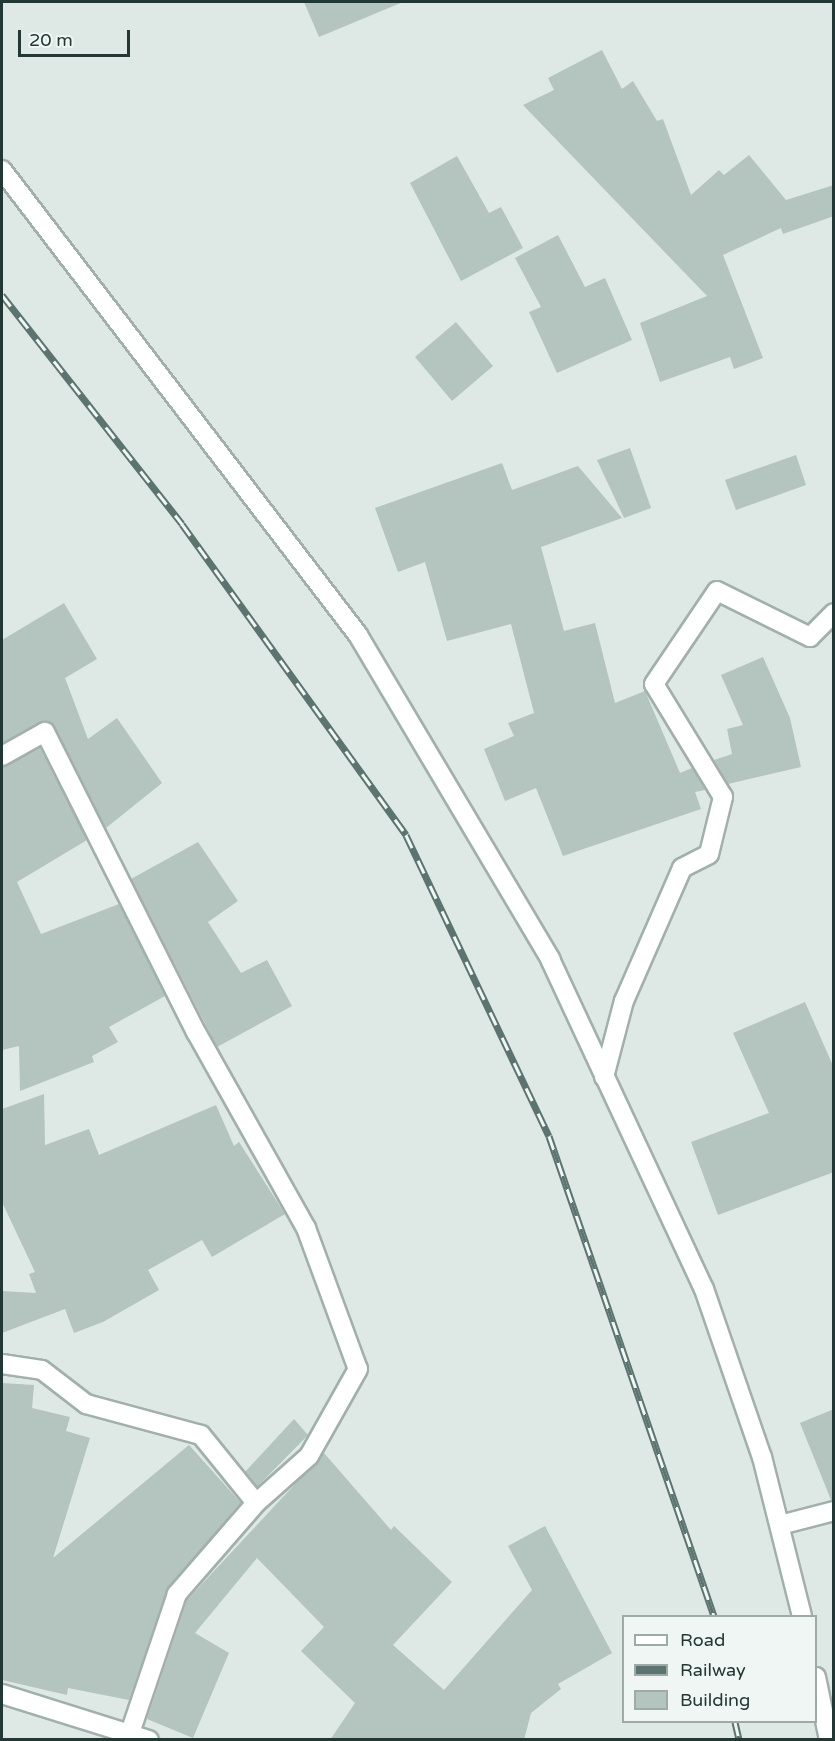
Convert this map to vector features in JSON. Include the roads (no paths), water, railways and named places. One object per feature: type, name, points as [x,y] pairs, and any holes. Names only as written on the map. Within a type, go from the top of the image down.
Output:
[{"type":"street","points":[[2,170],[358,635],[550,959],[704,1289],[780,1525],[802,1615]]},
{"type":"street","points":[[604,1077],[624,1001],[682,868],[709,854],[723,797],[654,684],[717,591],[810,637],[834,613]]},
{"type":"street","points":[[2,756],[45,732],[196,1032],[306,1228],[358,1369],[309,1456],[256,1503],[205,1568],[177,1594],[130,1733]]},
{"type":"street","points":[[2,1364],[42,1370],[86,1404],[201,1435],[256,1503]]},
{"type":"street","points":[[780,1525],[834,1511]]},
{"type":"street","points":[[817,1681],[830,1735]]},
{"type":"street","points":[[2,1694],[149,1740]]},
{"type":"railway","points":[[2,295],[182,524],[406,835],[549,1136],[714,1615]]},
{"type":"railway","points":[[735,1723],[739,1740]]}]
